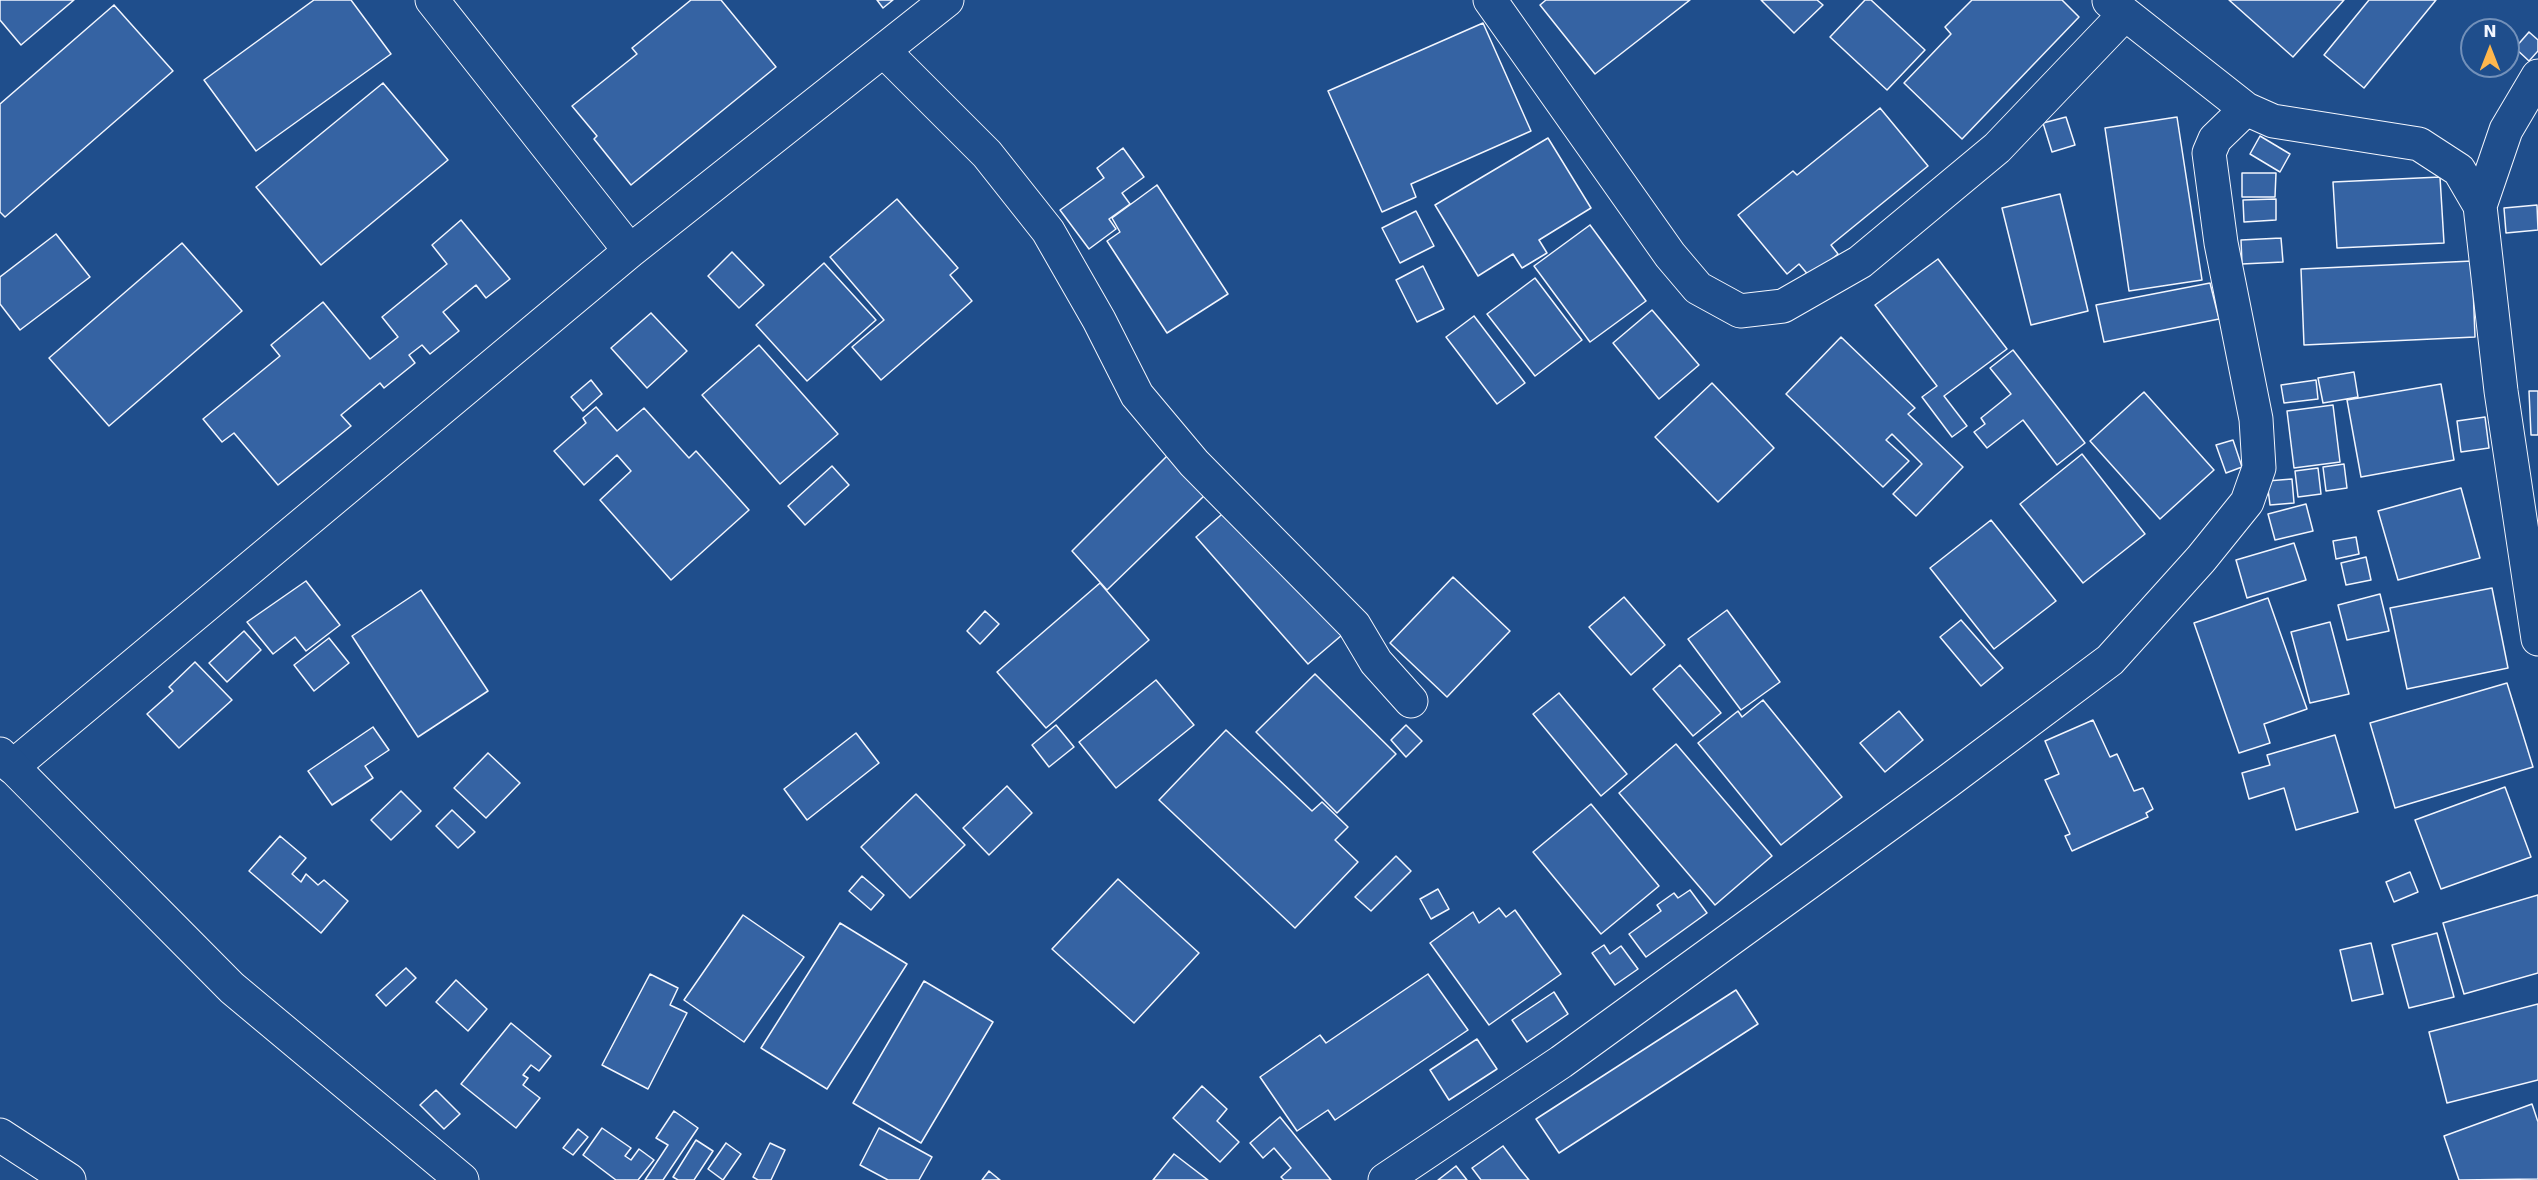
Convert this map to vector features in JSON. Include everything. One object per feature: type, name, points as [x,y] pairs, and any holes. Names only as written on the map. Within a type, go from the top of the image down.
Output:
[{"type":"street","points":[[432,0],[630,251]]},
{"type":"street","points":[[462,1180],[232,988],[6,760],[630,251],[947,0]]},
{"type":"street","points":[[1490,0],[1670,255],[1698,288],[1740,311],[1784,306],[1860,262],[1997,148],[2116,8],[2246,109],[2273,121],[2419,144],[2459,170],[2480,206],[2500,391],[2538,639]]},
{"type":"street","points":[[884,51],[987,154],[1048,231],[1099,320],[1137,395],[1210,480],[1354,626],[1376,662],[1411,701]]},
{"type":"street","points":[[2480,206],[2506,130],[2538,76]]},
{"type":"street","points":[[1385,1180],[1562,1062],[1947,782],[2110,660],[2214,543],[2247,502],[2259,468],[2256,419],[2221,243],[2209,153],[2215,139],[2246,109]]},
{"type":"street","points":[[0,1135],[69,1180]]},
{"type":"building","points":[[0,0],[74,0],[21,45],[0,20]]},
{"type":"building","points":[[314,0],[351,0],[391,54],[256,151],[204,80]]},
{"type":"building","points":[[691,0],[721,0],[776,67],[631,185],[594,139],[597,136],[572,106],[637,54],[632,48]]},
{"type":"building","points":[[877,0],[893,0],[883,8]]},
{"type":"building","points":[[1546,0],[1690,0],[1595,74],[1540,5]]},
{"type":"building","points":[[1761,0],[1817,0],[1823,5],[1794,33]]},
{"type":"building","points":[[1865,0],[1871,0],[1925,50],[1887,90],[1830,37]]},
{"type":"building","points":[[1972,0],[2062,0],[2079,17],[1962,139],[1904,83],[1951,34],[1945,27]]},
{"type":"building","points":[[2229,0],[2344,0],[2293,57]]},
{"type":"building","points":[[2369,0],[2436,0],[2364,88],[2324,55]]},
{"type":"building","points":[[114,5],[173,71],[5,217],[0,212],[0,104]]},
{"type":"building","points":[[1483,23],[1531,131],[1411,184],[1416,197],[1382,212],[1328,91]]},
{"type":"building","points":[[2529,32],[2538,40],[2538,51],[2529,61],[2520,53],[2520,42]]},
{"type":"building","points":[[383,83],[448,160],[321,265],[256,187]]},
{"type":"building","points":[[1880,108],[1928,166],[1831,245],[1838,254],[1810,277],[1799,264],[1787,274],[1738,215],[1793,171],[1797,175]]},
{"type":"building","points":[[2066,117],[2075,145],[2052,152],[2043,123]]},
{"type":"building","points":[[2177,117],[2202,280],[2129,291],[2105,128]]},
{"type":"building","points":[[2260,136],[2290,154],[2280,172],[2250,154]]},
{"type":"building","points":[[1548,138],[1591,208],[1539,240],[1547,253],[1522,268],[1513,254],[1478,276],[1435,205]]},
{"type":"building","points":[[1123,148],[1144,177],[1122,193],[1130,204],[1109,219],[1116,229],[1089,249],[1060,210],[1104,178],[1097,168]]},
{"type":"building","points":[[2242,173],[2276,173],[2275,197],[2242,197]]},
{"type":"building","points":[[2440,177],[2444,243],[2337,248],[2333,182]]},
{"type":"building","points":[[1157,185],[1228,294],[1167,333],[1107,241],[1120,232],[1112,218]]},
{"type":"building","points":[[2060,194],[2088,311],[2031,325],[2002,208]]},
{"type":"building","points":[[897,199],[958,268],[950,275],[972,301],[881,380],[852,347],[884,320],[830,257]]},
{"type":"building","points":[[2276,199],[2276,220],[2244,222],[2243,200]]},
{"type":"building","points":[[2537,205],[2538,230],[2506,233],[2504,208]]},
{"type":"building","points":[[1416,211],[1434,246],[1400,263],[1382,228]]},
{"type":"building","points":[[461,220],[510,279],[486,298],[476,285],[443,312],[459,331],[430,354],[422,345],[409,355],[415,363],[384,388],[380,383],[341,415],[351,426],[278,485],[234,433],[222,442],[203,419],[280,356],[271,345],[323,302],[370,359],[398,337],[382,317],[447,264],[432,245]]},
{"type":"building","points":[[1590,225],[1646,301],[1590,342],[1534,266]]},
{"type":"building","points":[[56,234],[90,277],[20,330],[0,304],[0,277]]},
{"type":"building","points":[[2281,238],[2283,262],[2242,264],[2241,240]]},
{"type":"building","points":[[182,243],[242,311],[109,426],[49,358]]},
{"type":"building","points":[[732,252],[764,285],[739,308],[708,276]]},
{"type":"building","points":[[1938,259],[2007,349],[1944,396],[1967,426],[1952,437],[1922,397],[1937,386],[1875,305]]},
{"type":"building","points":[[2472,261],[2475,337],[2304,345],[2301,269]]},
{"type":"building","points":[[824,263],[876,320],[807,381],[756,325]]},
{"type":"building","points":[[1423,266],[1444,309],[1417,322],[1396,280]]},
{"type":"building","points":[[1535,278],[1582,340],[1535,376],[1487,314]]},
{"type":"building","points":[[2210,283],[2219,319],[2104,342],[2096,305]]},
{"type":"building","points":[[1652,310],[1699,365],[1659,399],[1613,343]]},
{"type":"building","points":[[651,313],[687,351],[647,388],[611,348]]},
{"type":"building","points":[[1474,316],[1525,383],[1497,404],[1446,337]]},
{"type":"building","points":[[1841,337],[1915,408],[1908,414],[1963,467],[1916,516],[1893,494],[1922,464],[1892,434],[1886,440],[1909,461],[1883,487],[1786,394]]},
{"type":"building","points":[[759,345],[838,434],[780,484],[702,395]]},
{"type":"building","points":[[2013,350],[2085,443],[2057,465],[2023,420],[1987,448],[1974,432],[1985,424],[1981,418],[2011,394],[1990,368]]},
{"type":"building","points":[[2354,372],[2358,397],[2323,403],[2318,378]]},
{"type":"building","points":[[591,380],[602,394],[583,411],[571,397]]},
{"type":"building","points":[[2316,380],[2318,399],[2284,403],[2281,385]]},
{"type":"building","points":[[1712,383],[1774,448],[1718,502],[1655,437]]},
{"type":"building","points":[[2441,384],[2454,460],[2361,477],[2347,400]]},
{"type":"building","points":[[2529,391],[2538,391],[2538,435],[2531,435]]},
{"type":"building","points":[[2144,392],[2214,470],[2160,519],[2090,441]]},
{"type":"building","points":[[2333,405],[2340,462],[2294,468],[2287,411]]},
{"type":"building","points":[[596,407],[617,431],[644,408],[689,458],[696,451],[749,510],[671,580],[600,500],[631,471],[617,455],[584,485],[554,451],[586,423],[583,418]]},
{"type":"building","points":[[2485,417],[2489,448],[2461,452],[2457,421]]},
{"type":"building","points":[[2233,440],[2242,467],[2226,473],[2216,445]]},
{"type":"building","points":[[2082,454],[2145,534],[2083,583],[2020,504]]},
{"type":"building","points":[[1168,455],[1206,494],[1107,590],[1072,551]]},
{"type":"building","points":[[2344,464],[2347,488],[2326,491],[2323,467]]},
{"type":"building","points":[[832,466],[849,485],[805,525],[788,506]]},
{"type":"building","points":[[2318,468],[2321,494],[2298,497],[2295,471]]},
{"type":"building","points":[[2292,479],[2294,503],[2270,505],[2267,481]]},
{"type":"building","points":[[2461,488],[2480,558],[2398,580],[2378,511]]},
{"type":"building","points":[[2306,504],[2313,531],[2275,540],[2268,514]]},
{"type":"building","points":[[1229,508],[1342,635],[1308,664],[1196,537]]},
{"type":"building","points":[[1991,520],[2056,601],[1994,649],[1930,568]]},
{"type":"building","points":[[2356,537],[2359,554],[2336,559],[2333,541]]},
{"type":"building","points":[[2294,543],[2306,580],[2247,598],[2236,560]]},
{"type":"building","points":[[2366,557],[2371,580],[2346,585],[2341,563]]},
{"type":"building","points":[[1453,577],[1510,631],[1447,697],[1390,643]]},
{"type":"building","points":[[306,581],[340,625],[306,651],[295,637],[273,654],[247,622]]},
{"type":"building","points":[[1100,583],[1149,640],[1046,728],[997,672]]},
{"type":"building","points":[[2492,588],[2508,668],[2407,689],[2390,608]]},
{"type":"building","points":[[421,590],[488,691],[418,737],[352,636]]},
{"type":"building","points":[[2380,594],[2389,631],[2347,640],[2338,605]]},
{"type":"building","points":[[1624,597],[1665,645],[1631,675],[1589,627]]},
{"type":"building","points":[[2268,598],[2307,709],[2264,724],[2270,743],[2239,753],[2194,623]]},
{"type":"building","points":[[1727,610],[1780,682],[1741,710],[1688,639]]},
{"type":"building","points":[[985,611],[999,624],[980,644],[967,631]]},
{"type":"building","points":[[1961,620],[2003,668],[1981,686],[1940,637]]},
{"type":"building","points":[[2330,622],[2349,694],[2310,703],[2291,632]]},
{"type":"building","points":[[244,631],[261,650],[227,682],[209,663]]},
{"type":"building","points":[[329,638],[349,663],[314,691],[294,665]]},
{"type":"building","points":[[195,662],[232,700],[179,748],[147,714],[173,691],[169,687]]},
{"type":"building","points":[[1680,665],[1721,713],[1693,736],[1653,689]]},
{"type":"building","points":[[1315,674],[1396,754],[1337,813],[1256,732]]},
{"type":"building","points":[[1156,680],[1194,725],[1116,788],[1079,742]]},
{"type":"building","points":[[2507,683],[2533,767],[2395,808],[2370,723]]},
{"type":"building","points":[[1559,693],[1627,774],[1601,796],[1533,714]]},
{"type":"building","points":[[1763,700],[1842,797],[1781,845],[1698,743],[1738,711],[1742,717]]},
{"type":"building","points":[[1899,711],[1923,740],[1885,772],[1860,743]]},
{"type":"building","points":[[2093,720],[2110,757],[2117,754],[2134,791],[2143,788],[2153,809],[2146,813],[2148,817],[2072,851],[2065,836],[2070,834],[2045,780],[2059,774],[2045,741]]},
{"type":"building","points":[[1056,725],[1074,747],[1049,767],[1032,745]]},
{"type":"building","points":[[1406,725],[1422,741],[1406,757],[1391,740]]},
{"type":"building","points":[[373,727],[389,750],[365,766],[373,778],[332,805],[308,771]]},
{"type":"building","points":[[1226,730],[1312,811],[1322,802],[1348,827],[1335,840],[1358,862],[1295,928],[1159,800]]},
{"type":"building","points":[[856,733],[879,763],[807,820],[784,789]]},
{"type":"building","points":[[2335,735],[2358,812],[2296,830],[2284,788],[2249,799],[2242,773],[2270,765],[2267,755]]},
{"type":"building","points":[[1676,744],[1772,856],[1715,905],[1619,793]]},
{"type":"building","points":[[488,753],[520,783],[486,818],[454,788]]},
{"type":"building","points":[[1007,786],[1032,813],[989,855],[963,828]]},
{"type":"building","points":[[2505,787],[2531,857],[2441,889],[2415,820]]},
{"type":"building","points":[[401,791],[421,811],[391,840],[371,820]]},
{"type":"building","points":[[916,794],[965,845],[910,898],[861,847]]},
{"type":"building","points":[[1591,804],[1659,886],[1601,934],[1533,852]]},
{"type":"building","points":[[452,810],[475,832],[458,848],[436,826]]},
{"type":"building","points":[[280,836],[306,858],[292,874],[301,882],[306,874],[318,885],[324,880],[348,901],[321,933],[249,871]]},
{"type":"building","points":[[1396,856],[1411,871],[1371,911],[1355,897]]},
{"type":"building","points":[[2410,872],[2418,892],[2394,902],[2386,882]]},
{"type":"building","points":[[862,876],[884,895],[871,910],[849,891]]},
{"type":"building","points":[[1118,879],[1199,953],[1134,1023],[1052,949]]},
{"type":"building","points":[[1438,889],[1449,909],[1431,919],[1420,899]]},
{"type":"building","points":[[1690,890],[1707,913],[1646,957],[1629,934],[1661,911],[1657,905],[1674,893],[1678,898]]},
{"type":"building","points":[[2538,895],[2538,973],[2464,994],[2443,923]]},
{"type":"building","points":[[1499,908],[1506,917],[1515,910],[1561,974],[1489,1025],[1430,943],[1473,912],[1479,923]]},
{"type":"building","points":[[743,915],[804,957],[744,1042],[684,1000]]},
{"type":"building","points":[[840,923],[907,964],[827,1089],[761,1048]]},
{"type":"building","points":[[2437,933],[2454,997],[2409,1008],[2392,945]]},
{"type":"building","points":[[2371,943],[2383,994],[2352,1001],[2340,950]]},
{"type":"building","points":[[1604,945],[1610,954],[1621,946],[1638,969],[1615,985],[1592,953]]},
{"type":"building","points":[[406,968],[416,978],[386,1006],[376,995]]},
{"type":"building","points":[[650,974],[678,988],[670,1005],[687,1013],[648,1089],[602,1065]]},
{"type":"building","points":[[1428,974],[1468,1030],[1335,1120],[1328,1110],[1297,1131],[1260,1077],[1320,1035],[1326,1043]]},
{"type":"building","points":[[456,980],[487,1009],[468,1031],[436,1002]]},
{"type":"building","points":[[924,981],[993,1022],[921,1143],[853,1103]]},
{"type":"building","points":[[1736,990],[1758,1024],[1559,1153],[1536,1119]]},
{"type":"building","points":[[1554,992],[1568,1014],[1527,1042],[1512,1020]]},
{"type":"building","points":[[2538,1004],[2538,1080],[2447,1103],[2429,1032]]},
{"type":"building","points":[[511,1023],[551,1056],[539,1071],[531,1065],[523,1075],[528,1078],[523,1085],[540,1098],[516,1128],[461,1084]]},
{"type":"building","points":[[1477,1039],[1497,1069],[1449,1100],[1430,1070]]},
{"type":"building","points":[[1202,1086],[1227,1109],[1217,1121],[1239,1142],[1220,1162],[1173,1118]]},
{"type":"building","points":[[436,1090],[460,1114],[444,1129],[420,1105]]},
{"type":"building","points":[[2532,1104],[2538,1122],[2538,1179],[2459,1180],[2444,1136]]},
{"type":"building","points":[[674,1111],[698,1128],[663,1180],[645,1180],[668,1145],[656,1138]]},
{"type":"building","points":[[1280,1117],[1331,1180],[1284,1180],[1281,1177],[1291,1168],[1274,1148],[1263,1158],[1250,1143]]},
{"type":"building","points":[[602,1128],[631,1148],[625,1156],[631,1160],[639,1149],[654,1160],[638,1180],[616,1180],[583,1155]]},
{"type":"building","points":[[879,1128],[932,1157],[919,1180],[888,1180],[860,1165]]},
{"type":"building","points":[[578,1129],[588,1137],[573,1155],[563,1148]]},
{"type":"building","points":[[696,1140],[713,1151],[694,1180],[678,1180],[673,1177]]},
{"type":"building","points":[[726,1143],[741,1154],[723,1180],[708,1169]]},
{"type":"building","points":[[770,1143],[785,1150],[771,1180],[758,1180],[753,1177]]},
{"type":"building","points":[[1503,1146],[1529,1180],[1481,1180],[1472,1168]]},
{"type":"building","points":[[1174,1154],[1208,1180],[1153,1180]]},
{"type":"building","points":[[1456,1166],[1467,1180],[1438,1180]]},
{"type":"building","points":[[989,1171],[1000,1180],[982,1180]]}]
